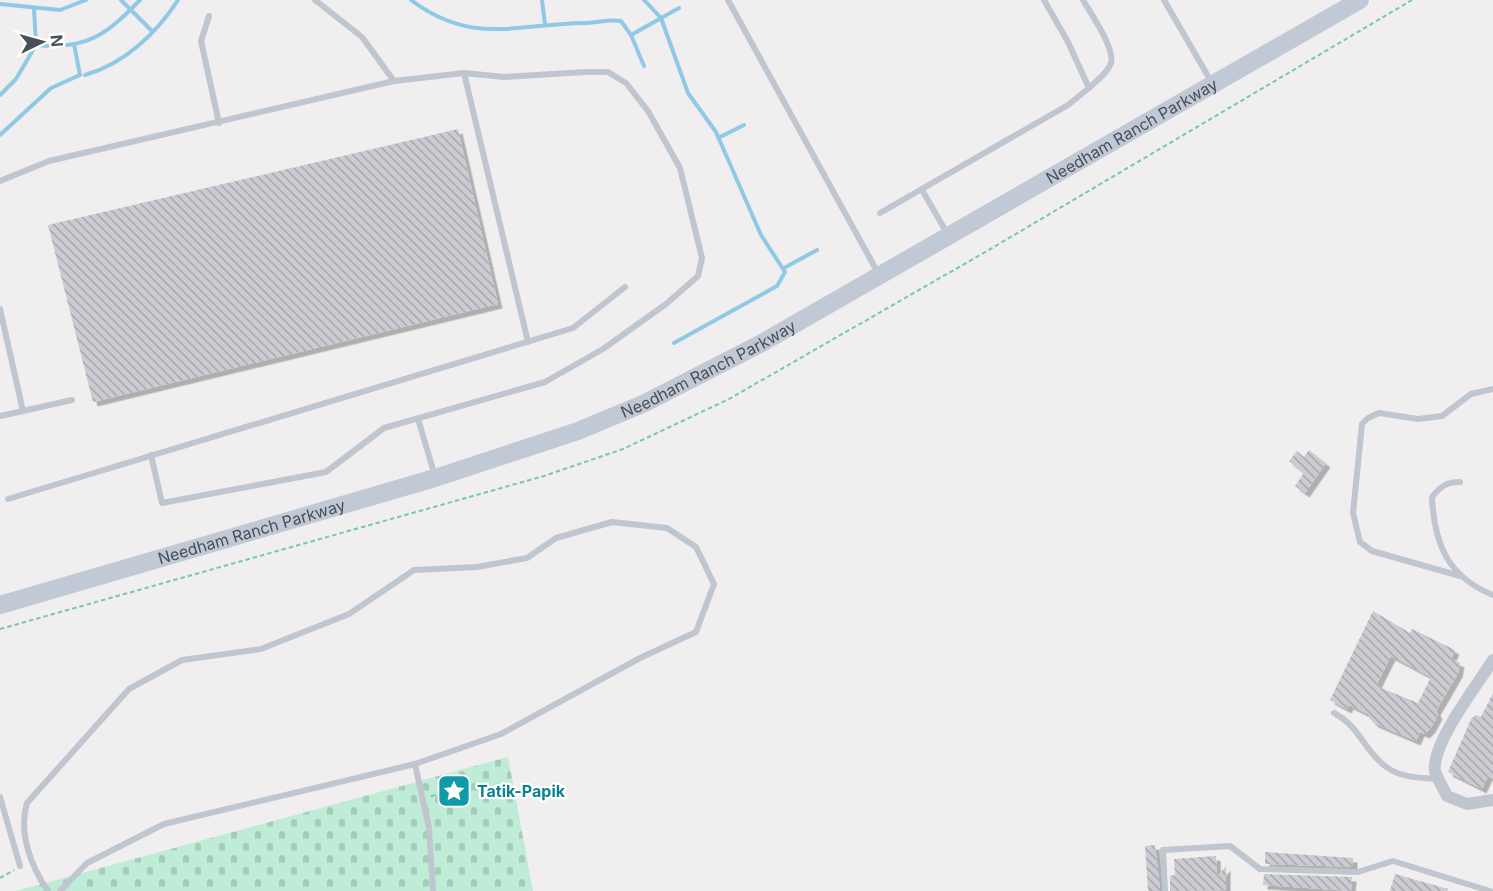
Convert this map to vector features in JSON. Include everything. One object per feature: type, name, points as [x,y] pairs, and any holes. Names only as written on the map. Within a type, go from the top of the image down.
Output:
[{"type":"street","name":"Needham Ranch Parkway","points":[[0,605],[435,478],[578,431],[645,403],[760,344],[1214,86],[1360,0]]},
{"type":"street","points":[[1493,660],[1450,725],[1440,747],[1435,770],[1447,796],[1467,804],[1493,800]]},
{"type":"lane","points":[[315,0],[362,37],[394,81]]},
{"type":"lane","points":[[728,0],[879,275]]},
{"type":"lane","points":[[1044,0],[1089,88]]},
{"type":"lane","points":[[880,213],[1068,105],[1105,74],[1111,63],[1111,51],[1083,0]]},
{"type":"lane","points":[[1164,0],[1214,86]]},
{"type":"lane","points":[[209,16],[201,42],[219,123]]},
{"type":"lane","points":[[0,181],[49,161],[394,81],[464,73],[504,76],[608,72],[626,83],[648,111],[680,168],[702,258],[698,276],[666,304],[603,349],[545,382],[384,428],[326,472],[162,503],[151,455]]},
{"type":"lane","points":[[464,73],[528,342]]},
{"type":"lane","points":[[922,190],[948,236]]},
{"type":"lane","points":[[8,499],[573,328],[625,287]]},
{"type":"lane","points":[[0,309],[23,411]]},
{"type":"lane","points":[[1493,389],[1471,394],[1442,416],[1430,419],[1379,413],[1368,418],[1360,431],[1353,513],[1360,542],[1372,551],[1460,576],[1493,595]]},
{"type":"lane","points":[[0,416],[72,400]]},
{"type":"lane","points":[[418,419],[435,478]]},
{"type":"lane","points":[[1460,482],[1451,482],[1440,487],[1432,497],[1437,536],[1449,563],[1460,576]]},
{"type":"lane","points":[[48,891],[38,876],[27,844],[22,818],[27,803],[129,689],[182,660],[261,649],[349,614],[414,570],[477,567],[527,558],[556,538],[612,522],[667,528],[696,547],[714,584],[696,632],[640,657],[501,734],[416,764],[164,824],[87,863],[60,891]]},
{"type":"lane","points":[[1334,713],[1357,731],[1386,768],[1407,776],[1439,779]]},
{"type":"lane","points":[[416,764],[429,828],[433,891]]},
{"type":"lane","points":[[0,797],[20,866]]},
{"type":"lane","points":[[1165,891],[1163,850],[1230,846],[1260,869],[1358,872],[1392,861],[1480,890],[1490,891]]},
{"type":"path","points":[[423,798],[450,792]]},
{"type":"green space","points":[[508,757],[533,891],[16,891]]},
{"type":"building","points":[[458,129],[498,304],[93,402],[48,225]]},
{"type":"building","points":[[1309,450],[1326,463],[1305,493],[1295,486],[1304,473],[1289,461],[1297,451],[1304,457]]},
{"type":"building","points":[[1373,611],[1410,633],[1412,629],[1455,650],[1451,659],[1460,663],[1458,673],[1436,711],[1438,715],[1431,728],[1425,734],[1420,732],[1416,741],[1374,723],[1369,718],[1370,715],[1349,705],[1347,709],[1330,700]],"holes":[[[1391,656],[1431,677],[1418,703],[1376,686]]]},
{"type":"building","points":[[1493,693],[1493,779],[1488,776],[1482,789],[1448,772],[1471,719],[1476,715],[1481,717]]},
{"type":"building","points":[[1155,845],[1160,891],[1148,891],[1145,846]]},
{"type":"building","points":[[1265,852],[1353,858],[1353,867],[1265,864]]},
{"type":"building","points":[[1216,856],[1217,877],[1226,866],[1226,890],[1170,891],[1170,876],[1175,875],[1174,859]]},
{"type":"building","points":[[1264,874],[1352,877],[1351,891],[1263,885]]},
{"type":"building","points":[[1395,874],[1448,889],[1447,891],[1390,891]]},
{"type":"waterway","points":[[0,4],[60,10],[86,0]]},
{"type":"waterway","points":[[121,0],[151,30]]},
{"type":"waterway","points":[[36,45],[69,45],[94,38],[117,22],[140,0]]},
{"type":"waterway","points":[[85,75],[113,63],[138,46],[160,24],[178,0]]},
{"type":"waterway","points":[[411,0],[433,14],[454,23],[475,28],[495,29],[621,21],[631,35],[644,66]]},
{"type":"waterway","points":[[542,0],[545,24]]},
{"type":"waterway","points":[[644,0],[661,18],[688,93],[716,132],[761,235],[785,272],[777,286],[674,343]]},
{"type":"waterway","points":[[0,95],[16,79],[36,45],[34,8]]},
{"type":"waterway","points":[[631,35],[679,8]]},
{"type":"waterway","points":[[0,135],[51,88],[80,75],[74,44]]},
{"type":"waterway","points":[[718,138],[744,125]]},
{"type":"waterway","points":[[784,268],[817,250]]},
{"type":"place","name":"Tatik-Papik","points":[[454,791]]}]
